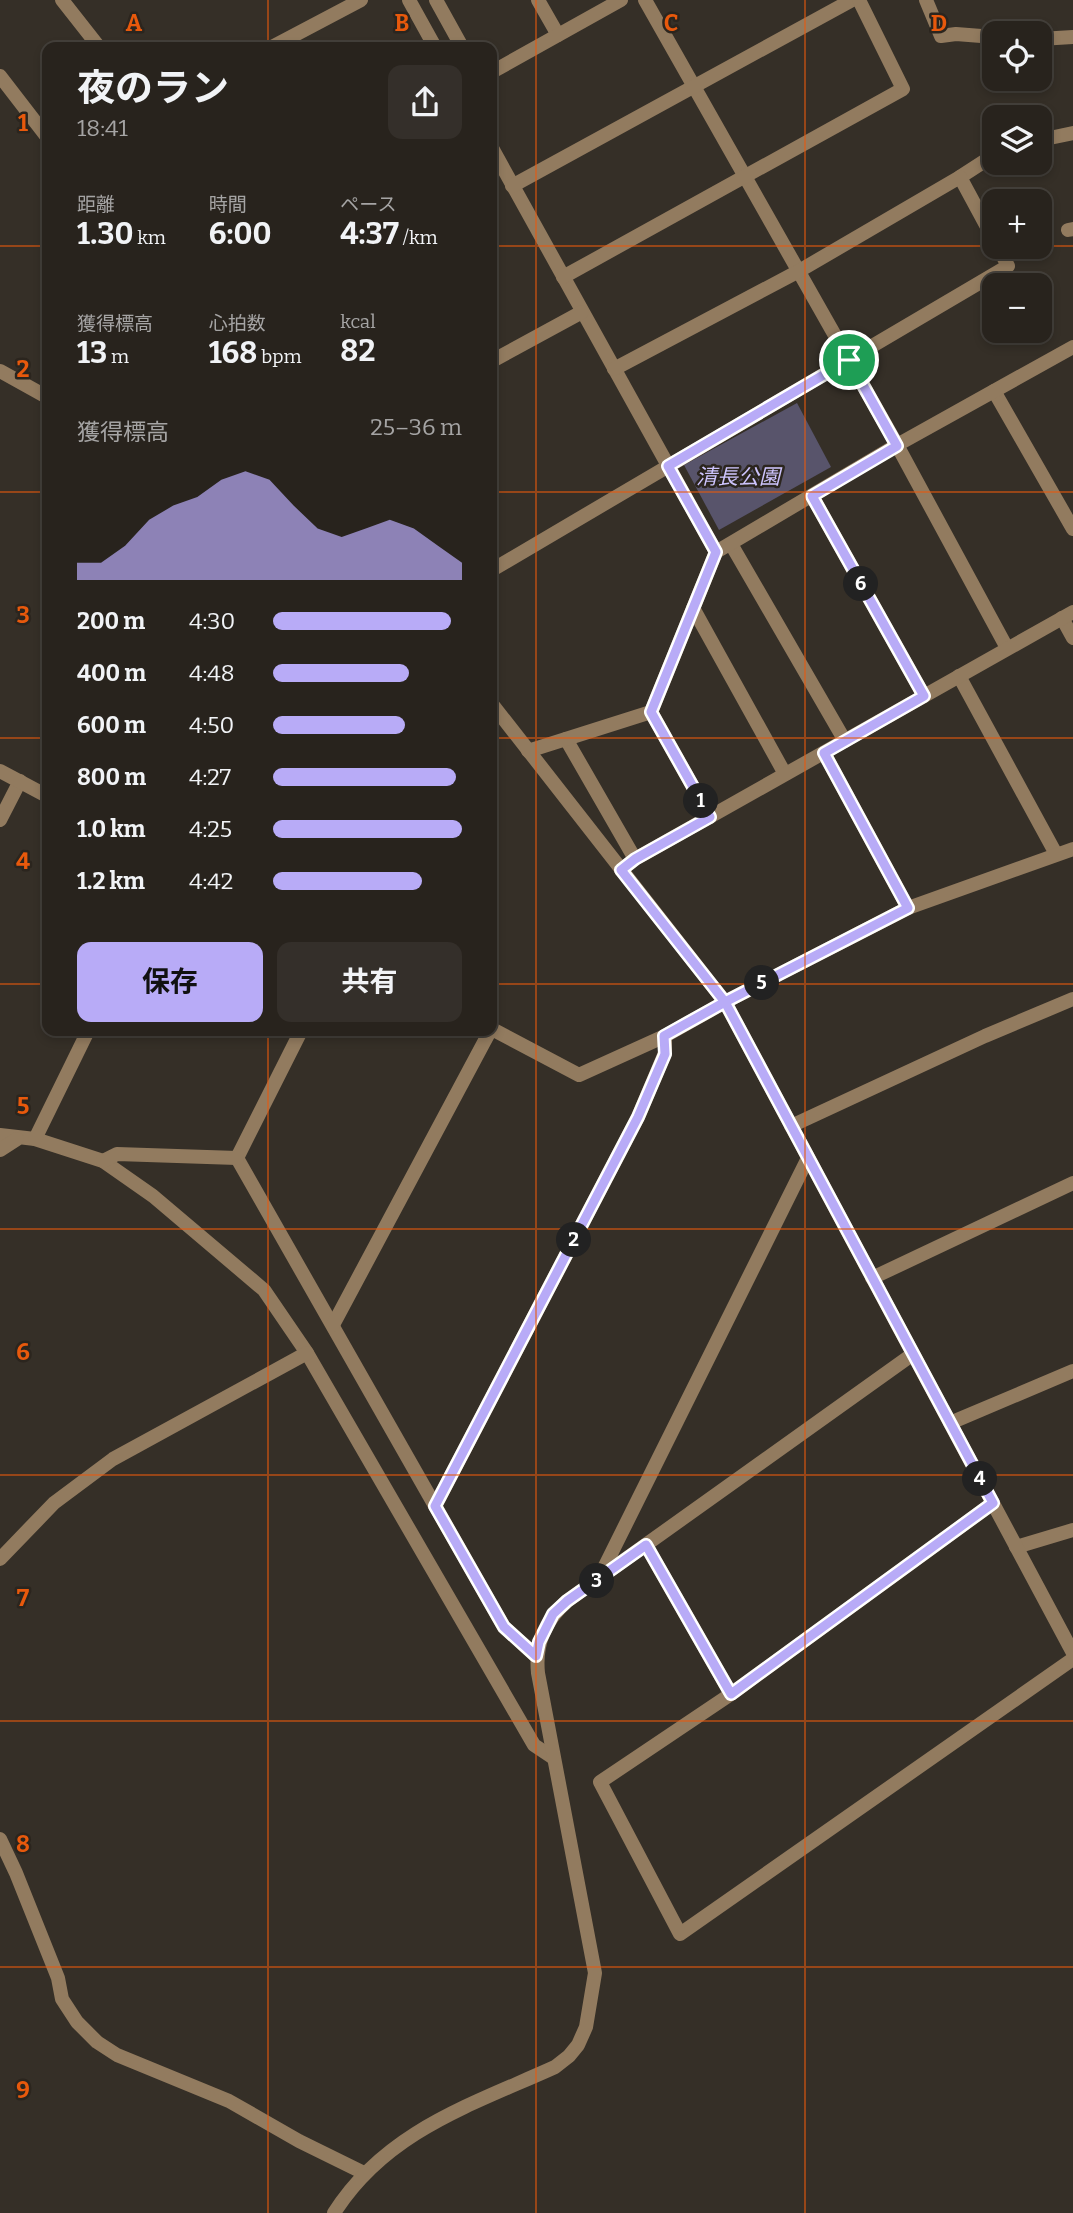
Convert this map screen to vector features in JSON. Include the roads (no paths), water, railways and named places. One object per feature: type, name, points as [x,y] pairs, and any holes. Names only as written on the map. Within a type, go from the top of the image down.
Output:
[{"type":"street","points":[[62,0],[95,42]]},
{"type":"street","points":[[281,42],[361,0]]},
{"type":"street","points":[[409,0],[432,42]]},
{"type":"street","points":[[436,0],[459,42]]},
{"type":"street","points":[[538,0],[558,35]]},
{"type":"street","points":[[497,69],[621,0]]},
{"type":"street","points":[[645,0],[849,360],[1007,648]]},
{"type":"street","points":[[512,186],[852,0]]},
{"type":"street","points":[[563,277],[903,89],[859,0]]},
{"type":"street","points":[[926,0],[941,36],[982,36]]},
{"type":"street","points":[[1052,38],[1073,37]]},
{"type":"street","points":[[0,76],[42,131]]},
{"type":"street","points":[[1052,137],[1073,133]]},
{"type":"street","points":[[497,158],[716,552]]},
{"type":"street","points":[[614,369],[799,271],[982,163]]},
{"type":"street","points":[[960,177],[982,218]]},
{"type":"street","points":[[497,567],[1008,266],[1004,259]]},
{"type":"street","points":[[497,358],[582,312]]},
{"type":"street","points":[[651,712],[716,552],[1073,347]]},
{"type":"street","points":[[0,371],[42,394]]},
{"type":"street","points":[[994,391],[1073,529]]},
{"type":"street","points":[[812,496],[924,696]]},
{"type":"street","points":[[731,544],[845,741]]},
{"type":"street","points":[[693,608],[785,774]]},
{"type":"street","points":[[621,870],[635,859],[1068,615],[1073,638]]},
{"type":"street","points":[[959,676],[1056,854]]},
{"type":"street","points":[[497,711],[725,1002],[1073,1653]]},
{"type":"street","points":[[528,751],[651,712]]},
{"type":"street","points":[[651,712],[710,817]]},
{"type":"street","points":[[566,739],[635,859]]},
{"type":"street","points":[[824,753],[908,908]]},
{"type":"street","points":[[0,771],[42,793]]},
{"type":"street","points":[[0,820],[20,781]]},
{"type":"street","points":[[497,1033],[579,1075],[664,1036],[908,908],[1073,849]]},
{"type":"street","points":[[791,1126],[985,1036],[1073,999]]},
{"type":"street","points":[[34,1139],[86,1036]]},
{"type":"street","points":[[237,1158],[298,1036]]},
{"type":"street","points":[[332,1325],[488,1036]]},
{"type":"street","points":[[435,1506],[638,1117],[665,1054],[664,1036]]},
{"type":"street","points":[[0,1135],[34,1139],[103,1161],[153,1196],[264,1290],[307,1353],[534,1745],[552,1757]]},
{"type":"street","points":[[0,1150],[17,1139]]},
{"type":"street","points":[[103,1161],[117,1154],[237,1158]]},
{"type":"street","points":[[237,1158],[504,1627],[536,1656]]},
{"type":"street","points":[[598,1580],[808,1158]]},
{"type":"street","points":[[872,1278],[1073,1183]]},
{"type":"street","points":[[0,1559],[54,1503],[113,1459],[307,1353]]},
{"type":"street","points":[[334,2213],[364,2173],[385,2154],[432,2122],[555,2067],[569,2056],[582,2036],[592,2001],[595,1973],[552,1757],[536,1656],[539,1642],[553,1614],[567,1601],[913,1353]]},
{"type":"street","points":[[950,1423],[1073,1371]]},
{"type":"street","points":[[993,1503],[731,1694],[600,1782],[680,1934],[1073,1660]]},
{"type":"street","points":[[1016,1547],[1073,1530]]},
{"type":"street","points":[[646,1545],[731,1694]]},
{"type":"street","points":[[0,1839],[58,1978],[62,1999],[77,2022],[97,2042],[117,2055],[229,2101],[364,2173]]},
{"type":"park label","name":"清長公園","points":[[738,477]]}]
